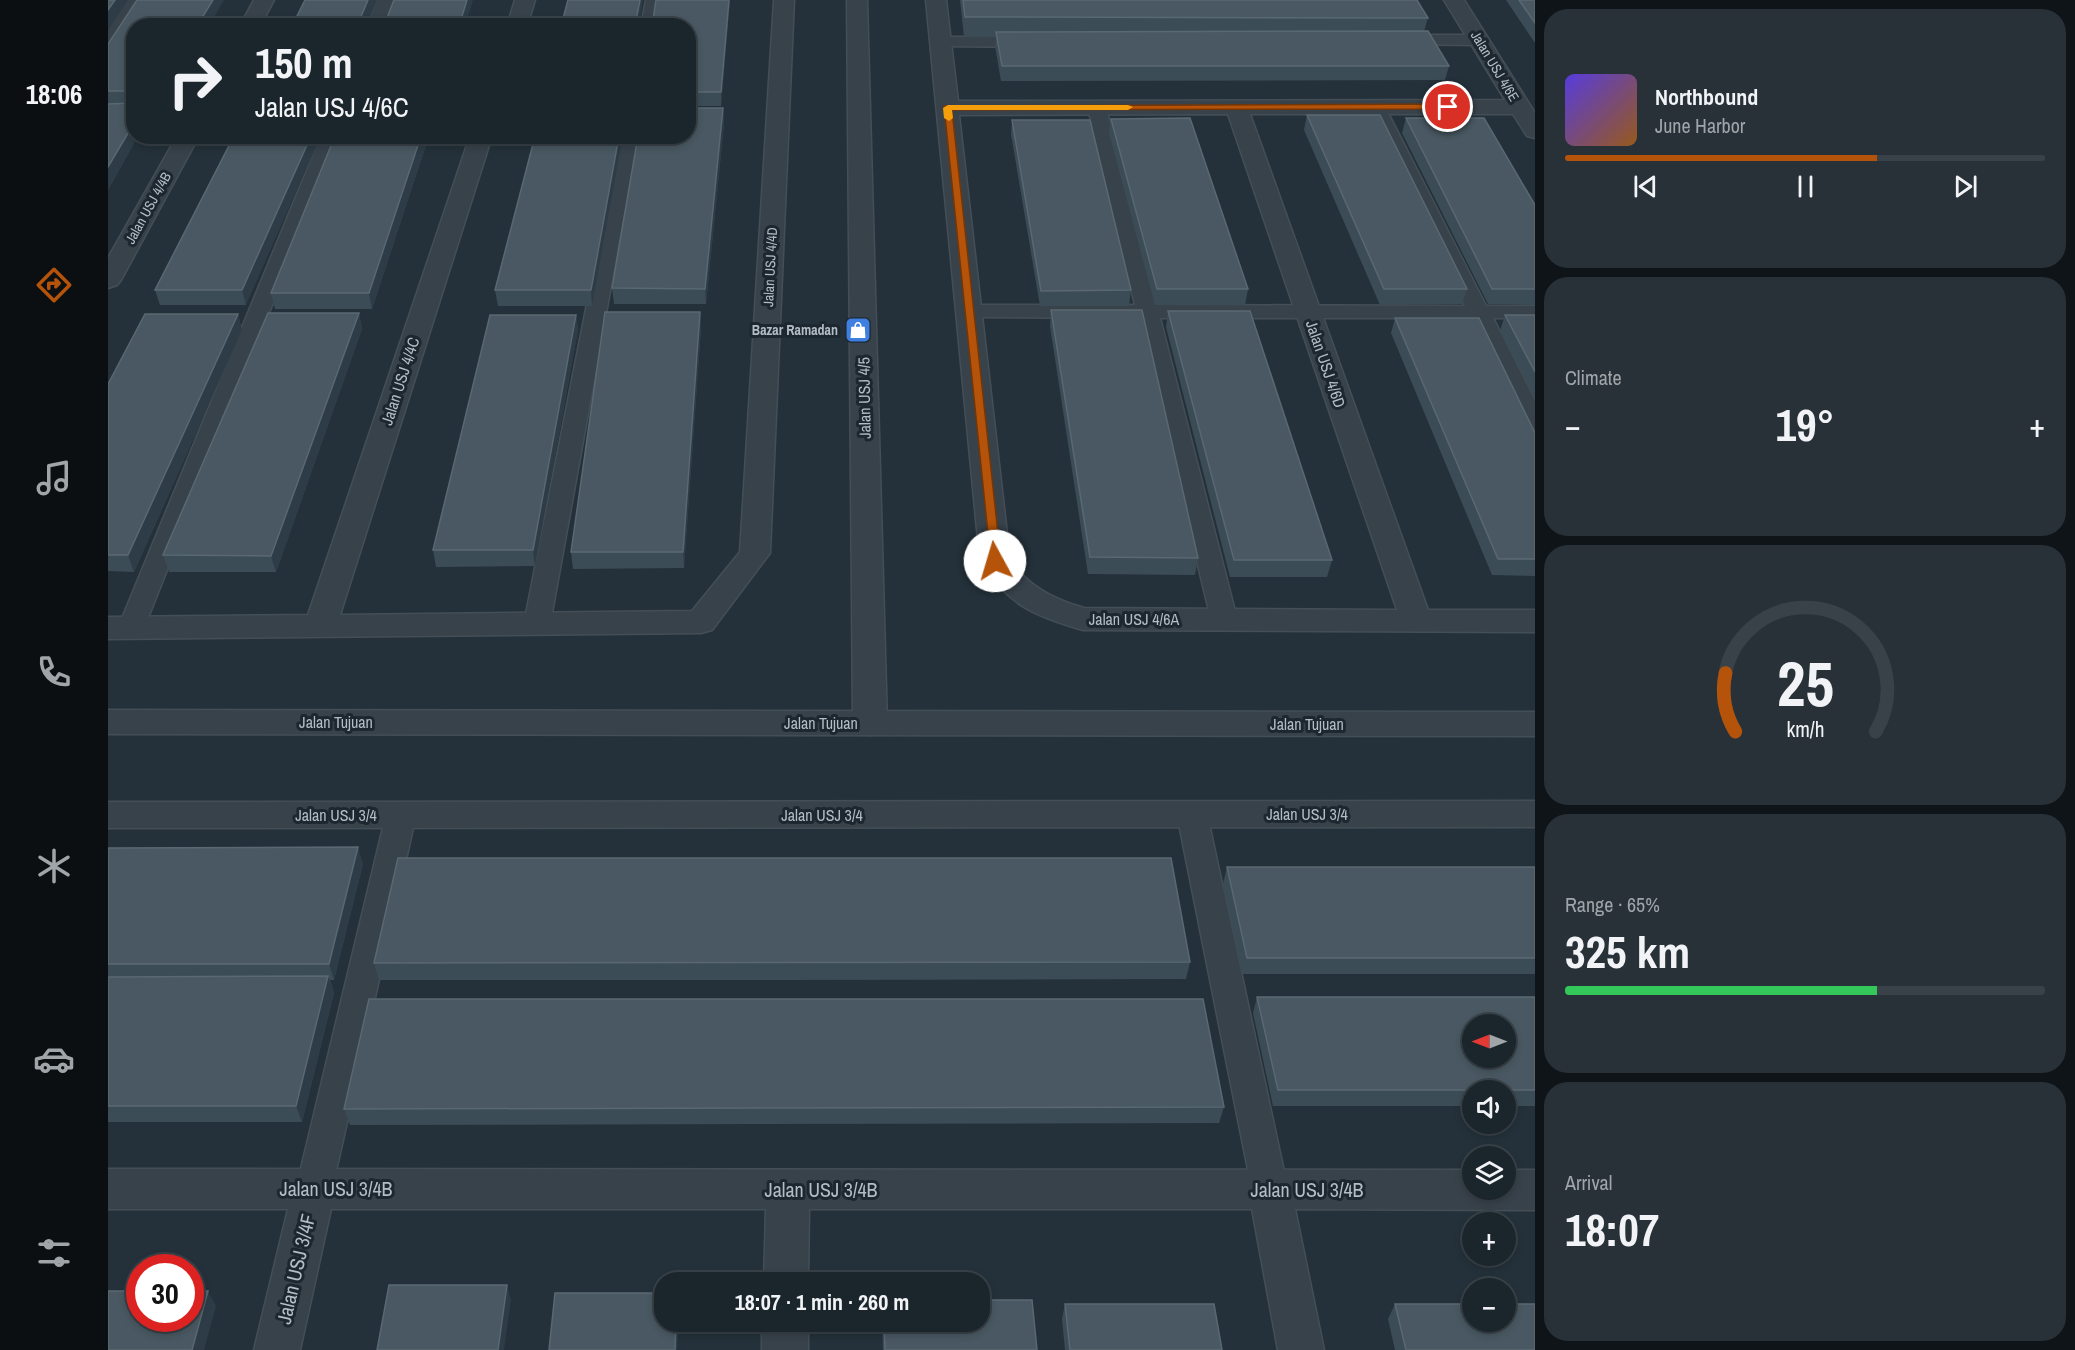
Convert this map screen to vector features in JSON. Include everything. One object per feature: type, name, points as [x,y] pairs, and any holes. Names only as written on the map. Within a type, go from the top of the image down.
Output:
[{"type":"street","points":[[254,18],[264,0]]},
{"type":"street","points":[[519,18],[525,0]]},
{"type":"street","name":"Jalan USJ 4/4D","points":[[537,624],[700,622],[755,553],[784,0]]},
{"type":"street","name":"Jalan USJ 4/5","points":[[857,0],[870,723]]},
{"type":"street","name":"Jalan USJ 4/6A","points":[[936,0],[995,561],[1011,585],[1038,605],[1083,619],[1535,621]]},
{"type":"street","name":"Jalan USJ 4/6E","points":[[1454,0],[1529,117]]},
{"type":"street","name":"Jalan USJ 4/6D","points":[[1237,107],[1416,620]]},
{"type":"street","points":[[948,108],[1376,107],[1529,117]]},
{"type":"street","name":"Jalan USJ 4/4B","points":[[108,280],[184,144]]},
{"type":"street","name":"Jalan USJ 4/4C","points":[[320,626],[478,144]]},
{"type":"street","points":[[119,628],[537,624]]},
{"type":"street","name":"Jalan Tujuan","points":[[108,722],[1535,724]]},
{"type":"street","name":"Jalan USJ 3/4","points":[[108,815],[1535,814]]},
{"type":"street","name":"Jalan USJ 3/4B","points":[[108,1189],[1535,1190]]},
{"type":"street","name":"Jalan USJ 3/4F","points":[[278,1350],[314,1189]]},
{"type":"street","points":[[786,1272],[788,1190]]},
{"type":"street","points":[[1270,1190],[1301,1350]]},
{"type":"street","points":[[785,1332],[785,1350]]},
{"type":"lane","points":[[108,40],[135,0]]},
{"type":"lane","points":[[378,18],[385,0]]},
{"type":"lane","points":[[651,18],[654,0]]},
{"type":"lane","points":[[1383,40],[1479,40]]},
{"type":"lane","points":[[941,42],[1048,42]]},
{"type":"lane","points":[[1376,107],[1481,312],[1535,424]]},
{"type":"lane","points":[[1097,108],[1224,619]]},
{"type":"lane","points":[[119,628],[327,144]]},
{"type":"lane","points":[[537,624],[627,144]]},
{"type":"lane","points":[[969,311],[1535,312]]},
{"type":"lane","points":[[1192,814],[1270,1190]]},
{"type":"lane","points":[[314,1189],[401,815]]},
{"type":"building","points":[[108,0],[115,0],[108,10]]},
{"type":"building","points":[[137,0],[213,0],[202,18],[126,18],[126,91],[108,91],[108,44]]},
{"type":"building","points":[[305,0],[368,0],[360,18],[296,18]]},
{"type":"building","points":[[394,0],[467,0],[461,18],[387,18]]},
{"type":"building","points":[[568,0],[640,0],[637,18],[563,18]]},
{"type":"building","points":[[656,0],[729,0],[721,92],[696,92],[696,18],[653,18]]},
{"type":"building","points":[[963,0],[1417,0],[1428,18],[965,17]]},
{"type":"building","points":[[1519,0],[1535,0],[1535,23]]},
{"type":"building","points":[[1428,31],[1449,66],[1002,66],[996,32]]},
{"type":"building","points":[[126,103],[126,137],[108,167],[108,104]]},
{"type":"building","points":[[696,108],[723,108],[705,289],[612,288],[637,144],[696,144]]},
{"type":"building","points":[[1307,115],[1380,115],[1467,289],[1384,289]]},
{"type":"building","points":[[1190,118],[1248,289],[1157,289],[1111,119]]},
{"type":"building","points":[[1406,118],[1484,118],[1535,205],[1535,289],[1492,289]]},
{"type":"building","points":[[1012,120],[1090,120],[1131,290],[1041,291]]},
{"type":"building","points":[[230,144],[307,144],[242,290],[155,290]]},
{"type":"building","points":[[332,144],[418,144],[369,293],[271,293]]},
{"type":"building","points":[[533,144],[618,144],[591,290],[495,290]]},
{"type":"building","points":[[1051,310],[1142,310],[1198,558],[1090,557]]},
{"type":"building","points":[[1168,311],[1250,311],[1332,560],[1234,560]]},
{"type":"building","points":[[605,312],[700,312],[683,552],[571,552]]},
{"type":"building","points":[[268,313],[359,313],[271,556],[163,555]]},
{"type":"building","points":[[145,314],[238,314],[128,555],[108,555],[108,384]]},
{"type":"building","points":[[490,315],[576,315],[533,550],[433,550]]},
{"type":"building","points":[[1505,315],[1535,315],[1535,372]]},
{"type":"building","points":[[1395,318],[1479,318],[1535,433],[1535,559],[1498,559]]},
{"type":"building","points":[[358,847],[329,964],[108,964],[108,848]]},
{"type":"building","points":[[398,858],[1171,858],[1190,962],[374,963]]},
{"type":"building","points":[[1227,867],[1535,867],[1535,958],[1247,958]]},
{"type":"building","points":[[328,976],[296,1106],[108,1106],[108,977]]},
{"type":"building","points":[[1257,997],[1535,997],[1535,1090],[1516,1090],[1516,1080],[1462,1080],[1462,1090],[1278,1090]]},
{"type":"building","points":[[369,999],[1203,999],[1224,1107],[344,1109]]},
{"type":"building","points":[[389,1285],[507,1285],[498,1350],[377,1350]]},
{"type":"building","points":[[108,1291],[126,1291],[126,1332],[197,1332],[192,1350],[108,1350]]},
{"type":"building","points":[[204,1291],[208,1291],[204,1306]]},
{"type":"building","points":[[555,1293],[654,1293],[654,1332],[676,1332],[675,1350],[549,1350]]},
{"type":"building","points":[[990,1300],[1032,1300],[1037,1350],[885,1350],[884,1332],[990,1332]]},
{"type":"building","points":[[1065,1304],[1214,1304],[1222,1350],[1070,1350]]},
{"type":"building","points":[[1395,1304],[1462,1304],[1462,1332],[1516,1332],[1516,1304],[1535,1304],[1535,1350],[1406,1350]]},
{"type":"slow traffic","points":[[949,118],[948,108],[1128,107]]},
{"type":"place","name":"Bazar Ramadan","points":[[858,330]]},
{"type":"route","points":[[995,561],[948,108],[1448,107]]}]
